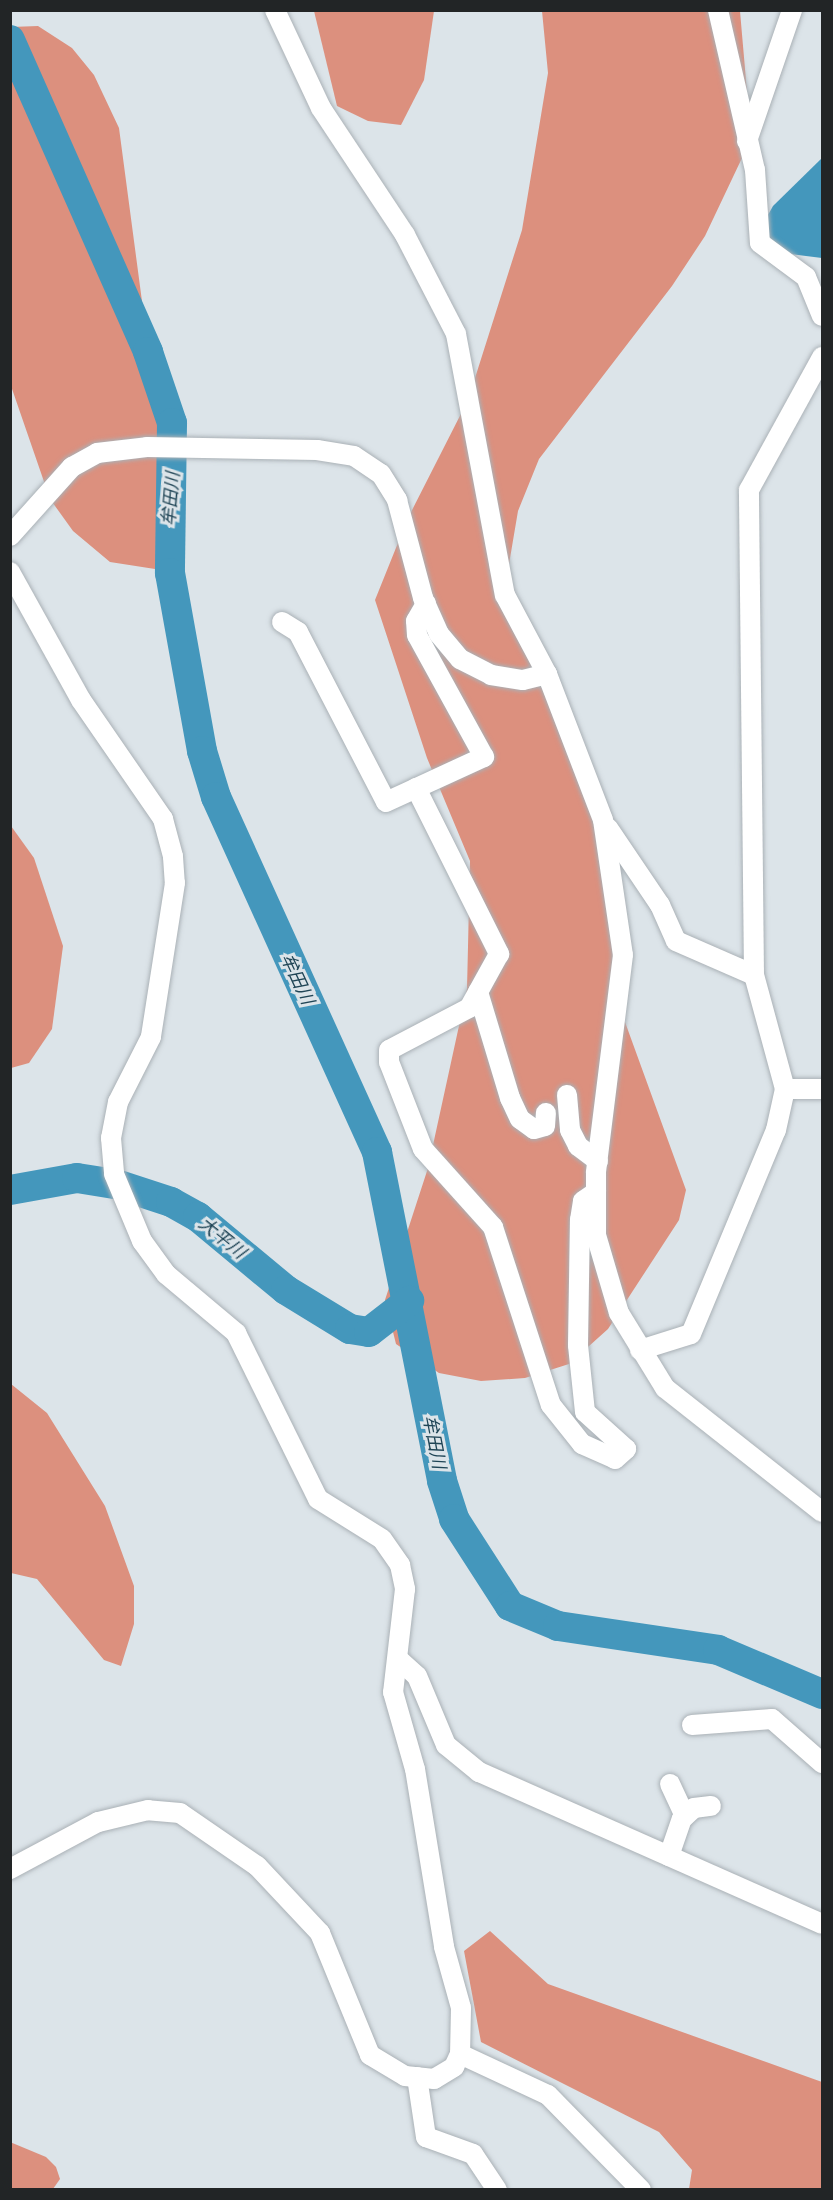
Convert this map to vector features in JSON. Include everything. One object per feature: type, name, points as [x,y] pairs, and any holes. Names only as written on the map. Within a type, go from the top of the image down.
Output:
[{"type":"street","points":[[275,10],[321,108],[405,235],[456,334],[505,595],[547,674],[603,820],[623,955],[596,1192],[596,1235],[608,1280],[640,1350],[665,1388],[822,1512]]},
{"type":"street","points":[[718,10],[747,141],[760,243],[814,276],[822,316]]},
{"type":"street","points":[[747,141],[792,10]]},
{"type":"street","points":[[640,1350],[691,1334],[776,1130],[785,1089],[754,975],[749,490],[822,357]]},
{"type":"street","points":[[10,536],[72,467],[97,453],[147,447],[335,453],[354,456],[381,474],[397,500],[426,604],[439,634],[460,659],[491,675],[523,680],[547,674]]},
{"type":"street","points":[[10,572],[81,700],[163,819],[173,857],[175,883],[150,1037],[118,1102],[111,1138],[114,1174],[142,1241],[166,1274],[236,1333],[318,1499],[382,1539],[400,1565],[405,1589],[393,1692],[415,1769],[444,1947],[461,2008],[460,2054],[454,2067],[434,2079],[417,2077],[369,2055],[320,1933],[291,1900],[224,1840],[180,1813],[148,1810],[98,1822],[10,1869]]},
{"type":"street","points":[[282,622],[298,632],[386,802],[484,756],[417,635],[426,604]]},
{"type":"street","points":[[416,788],[499,954],[469,1008],[389,1050],[389,1062],[423,1149],[493,1227],[551,1405],[582,1444],[615,1459],[626,1449],[585,1412],[578,1345],[580,1220],[583,1201],[596,1192]]},
{"type":"street","points":[[603,820],[660,905],[676,941],[754,975]]},
{"type":"street","points":[[478,992],[520,1119],[534,1129],[545,1126],[546,1113]]},
{"type":"street","points":[[785,1089],[822,1089]]},
{"type":"street","points":[[567,1095],[570,1130],[579,1146],[598,1161]]},
{"type":"street","points":[[398,1659],[417,1677],[446,1745],[479,1772],[822,1924]]},
{"type":"street","points":[[692,1725],[772,1719],[822,1763]]},
{"type":"street","points":[[669,1856],[685,1816],[670,1784]]},
{"type":"street","points":[[685,1816],[711,1806]]},
{"type":"street","points":[[460,2054],[548,2095],[641,2190]]},
{"type":"street","points":[[417,2077],[426,2137],[473,2154],[497,2190]]},
{"type":"shaded area","points":[[314,11],[434,11],[424,80],[401,125],[368,121],[337,106]]},
{"type":"shaded area","points":[[542,11],[740,11],[751,139],[705,236],[672,286],[539,459],[518,511],[508,570],[514,627],[602,794],[621,1011],[686,1190],[679,1220],[608,1329],[569,1364],[525,1378],[481,1381],[439,1373],[396,1344],[385,1300],[428,1168],[467,989],[470,861],[427,758],[375,600],[408,518],[468,400],[522,230],[548,73]]},
{"type":"shaded area","points":[[38,26],[72,48],[94,75],[119,128],[149,354],[180,450],[174,525],[155,569],[110,562],[73,531],[50,499],[11,386],[11,27]]},
{"type":"shaded area","points":[[11,826],[34,858],[63,946],[52,1029],[29,1063],[11,1068]]},
{"type":"shaded area","points":[[11,1384],[47,1413],[105,1506],[134,1586],[134,1624],[121,1666],[104,1660],[37,1579],[11,1573]]},
{"type":"shaded area","points":[[490,1931],[548,1984],[822,2082],[822,2189],[689,2189],[692,2170],[659,2132],[481,2042],[464,1951]]},
{"type":"shaded area","points":[[10,2142],[46,2157],[56,2167],[60,2179],[53,2189],[11,2189]]},
{"type":"water","points":[[822,158],[822,258],[782,253],[768,245],[764,222],[773,206]]},
{"type":"waterway","name":"牟田川","points":[[10,40],[148,352],[172,423],[170,573],[202,751],[216,797],[377,1152],[442,1481],[454,1519],[510,1606],[558,1626],[718,1650],[822,1694]]},
{"type":"waterway","name":"大平川","points":[[10,1190],[77,1178],[116,1184],[171,1202],[198,1217],[286,1290],[350,1329],[369,1332],[409,1301]]}]
